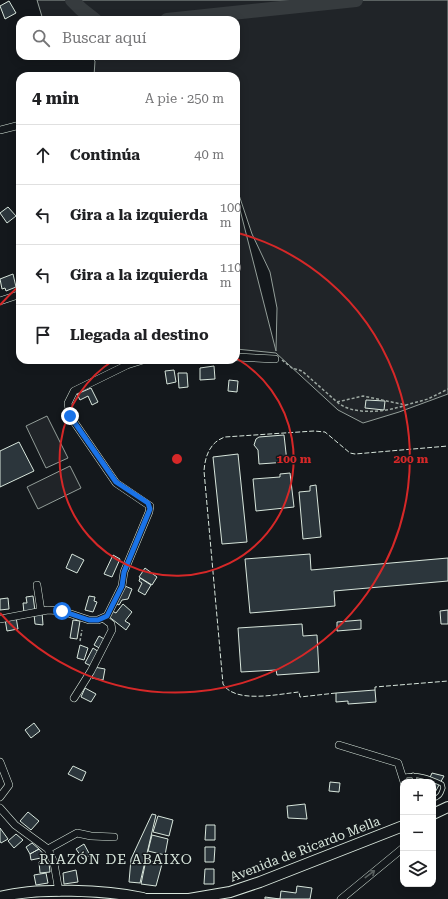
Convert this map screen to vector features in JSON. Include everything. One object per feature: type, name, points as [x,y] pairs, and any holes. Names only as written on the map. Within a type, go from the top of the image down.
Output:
[{"type":"main road","points":[[436,813],[448,807]]},
{"type":"main road","name":"Avenida de Ricardo Mella","points":[[0,897],[32,891],[117,894],[141,899],[189,899],[230,892],[400,827]]},
{"type":"main road","points":[[16,899],[31,895],[57,893],[100,899]]},
{"type":"main road","points":[[23,899],[103,899]]},
{"type":"street","points":[[0,130],[16,126]]},
{"type":"street","points":[[0,301],[16,297]]},
{"type":"street","points":[[240,357],[274,359]]},
{"type":"street","points":[[0,618],[41,611],[62,611],[89,620],[107,616],[122,586],[124,572],[149,512],[150,506],[116,482],[70,416],[68,403],[74,392],[132,364]]},
{"type":"street","points":[[36,585],[41,611]]},
{"type":"street","points":[[74,698],[91,671],[112,630],[111,624],[102,618]]},
{"type":"street","points":[[339,745],[398,763],[403,779]]},
{"type":"street","points":[[0,762],[9,785],[0,797]]},
{"type":"street","points":[[0,808],[15,825],[48,849],[54,863],[57,893]]},
{"type":"street","points":[[48,849],[78,833],[92,836],[114,837]]},
{"type":"street","points":[[340,899],[400,850]]},
{"type":"lane","points":[[403,779],[413,775],[431,779]]},
{"type":"lane","points":[[413,775],[415,779]]},
{"type":"lane","points":[[436,781],[442,784],[443,788],[441,794],[436,798]]},
{"type":"path","points":[[274,359],[280,359],[292,368],[302,371],[338,402],[349,409],[383,412],[428,399],[448,389]]},
{"type":"path","points":[[338,402],[363,396],[406,405]]},
{"type":"path","points":[[80,641],[82,630]]},
{"type":"shaded area","points":[[37,0],[448,0],[448,394],[399,412],[363,423],[338,410],[276,353],[240,349],[240,210],[276,351],[277,308],[270,272],[252,234],[240,198],[240,72],[94,72],[94,60],[240,60],[240,16],[42,16]]},
{"type":"shaded area","points":[[47,416],[68,458],[46,468],[26,426]]},
{"type":"shaded area","points":[[70,466],[81,488],[38,509],[27,487]]},
{"type":"building","points":[[9,1],[16,13],[5,19],[0,6]]},
{"type":"building","points":[[8,207],[16,216],[7,223],[0,213]]},
{"type":"building","points":[[13,274],[16,287],[6,291],[5,288],[2,289],[0,279]]},
{"type":"building","points":[[214,366],[215,379],[200,380],[200,368]]},
{"type":"building","points":[[174,370],[176,382],[167,384],[165,371]]},
{"type":"building","points":[[178,373],[187,373],[188,387],[179,388]]},
{"type":"building","points":[[229,380],[238,381],[237,392],[228,391]]},
{"type":"building","points":[[91,388],[98,402],[92,405],[88,396],[80,400],[77,394]]},
{"type":"building","points":[[366,400],[385,401],[384,410],[365,408]]},
{"type":"building","points":[[284,435],[287,462],[259,464],[258,450],[254,445],[256,439],[259,437]]},
{"type":"building","points":[[19,442],[34,471],[0,487],[0,451]]},
{"type":"building","points":[[238,454],[247,542],[222,544],[213,457]]},
{"type":"building","points":[[290,473],[294,507],[256,511],[253,479],[280,477],[280,474]]},
{"type":"building","points":[[316,485],[321,537],[303,539],[299,492],[310,491],[310,486]]},
{"type":"building","points":[[72,554],[84,560],[77,573],[66,568]]},
{"type":"building","points":[[310,554],[311,570],[448,558],[448,581],[334,591],[335,606],[250,613],[245,559]]},
{"type":"building","points":[[113,555],[120,559],[112,577],[104,574]]},
{"type":"building","points":[[145,568],[157,577],[152,585],[139,577]]},
{"type":"building","points":[[140,578],[151,585],[145,595],[138,591],[142,583],[139,581]]},
{"type":"building","points":[[125,586],[132,589],[128,599],[122,600],[119,605],[115,603]]},
{"type":"building","points":[[33,596],[35,611],[24,613],[23,603],[27,603],[26,597]]},
{"type":"building","points":[[89,596],[95,597],[94,601],[97,602],[93,612],[85,610]]},
{"type":"building","points":[[8,598],[9,609],[0,610],[0,599]]},
{"type":"building","points":[[123,604],[132,612],[125,621],[130,624],[126,630],[108,616],[112,611],[116,613]]},
{"type":"building","points":[[448,610],[448,624],[441,624],[440,611]]},
{"type":"building","points":[[42,612],[43,625],[35,624],[34,614]]},
{"type":"building","points":[[16,617],[18,629],[7,631],[5,619]]},
{"type":"building","points":[[73,620],[80,621],[77,639],[70,638]]},
{"type":"building","points":[[361,620],[361,629],[337,631],[337,622]]},
{"type":"building","points":[[302,624],[303,636],[317,635],[319,672],[277,675],[276,670],[241,672],[238,628]]},
{"type":"building","points":[[99,636],[106,640],[101,649],[94,645]]},
{"type":"building","points":[[80,645],[88,648],[84,660],[77,658]]},
{"type":"building","points":[[93,648],[99,652],[91,666],[85,663]]},
{"type":"building","points":[[94,667],[105,669],[103,680],[92,678]]},
{"type":"building","points":[[85,688],[96,694],[91,702],[81,697]]},
{"type":"building","points":[[375,690],[376,702],[348,704],[348,701],[336,702],[336,693]]},
{"type":"building","points":[[34,723],[40,731],[31,738],[25,730]]},
{"type":"building","points":[[73,766],[86,772],[82,781],[68,774]]},
{"type":"building","points":[[432,773],[444,776],[436,791],[436,779],[429,779]]},
{"type":"building","points":[[330,782],[340,783],[339,792],[329,791]]},
{"type":"building","points":[[305,804],[307,819],[288,818],[287,806]]},
{"type":"building","points":[[28,812],[39,821],[31,830],[20,821]]},
{"type":"building","points":[[152,814],[156,815],[140,883],[129,882],[131,859]]},
{"type":"building","points":[[158,816],[173,820],[169,836],[153,832]]},
{"type":"building","points":[[206,825],[215,825],[215,840],[205,840]]},
{"type":"building","points":[[0,828],[8,839],[1,843],[0,841]]},
{"type":"building","points":[[16,834],[23,840],[14,848],[8,841]]},
{"type":"building","points":[[152,835],[168,839],[165,855],[148,851]]},
{"type":"building","points":[[32,843],[39,849],[30,854],[26,847]]},
{"type":"building","points":[[84,844],[90,855],[83,859],[76,849]]},
{"type":"building","points":[[205,847],[215,847],[214,862],[205,862]]},
{"type":"building","points":[[39,849],[46,857],[31,860],[30,854]]},
{"type":"building","points":[[146,860],[162,864],[156,886],[141,884]]},
{"type":"building","points":[[45,861],[45,864],[49,863],[50,872],[40,873],[39,862]]},
{"type":"building","points":[[205,869],[214,869],[214,884],[204,884]]},
{"type":"building","points":[[76,870],[78,882],[64,884],[63,873]]},
{"type":"building","points":[[46,873],[48,883],[36,885],[34,875]]},
{"type":"building","points":[[297,886],[312,888],[310,899],[280,899],[281,891],[296,893]]},
{"type":"building","points":[[265,897],[280,899],[265,899]]},
{"type":"waterway","points":[[72,0],[90,16]]},
{"type":"waterway","points":[[205,16],[356,0]]},
{"type":"fence","points":[[336,693],[300,697],[299,692],[269,696],[247,696],[237,694],[229,690],[223,684],[204,471],[209,450],[216,442],[225,437],[314,431],[325,432],[350,453],[355,454],[448,446]]},
{"type":"fence","points":[[375,690],[375,687],[448,681]]},
{"type":"district","name":"RIAZÓN DE ABAIXO","points":[[116,859]]},
{"type":"route","points":[[62,611],[89,620],[98,620],[107,616],[122,586],[124,572],[150,509],[148,503],[136,498],[116,482],[70,416]]}]
